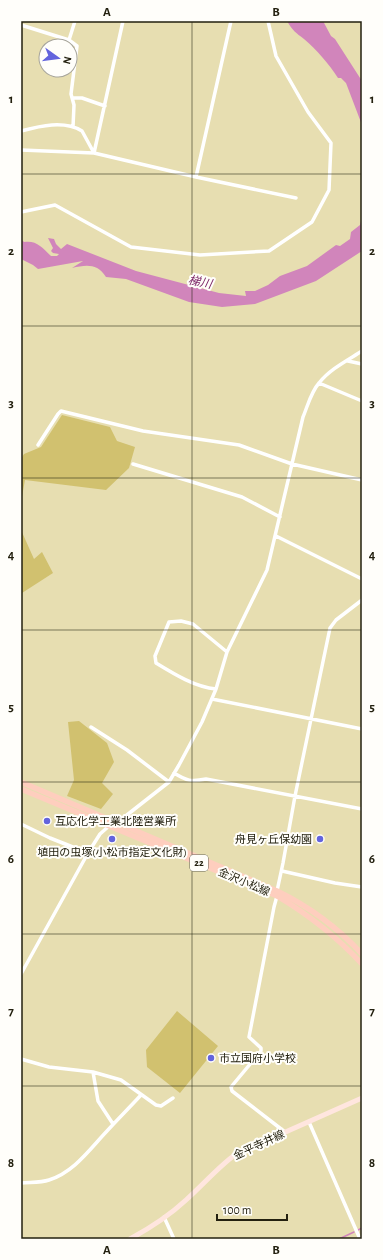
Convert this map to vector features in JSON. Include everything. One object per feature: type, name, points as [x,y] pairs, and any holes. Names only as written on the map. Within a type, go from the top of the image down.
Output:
[{"type":"main road","name":"金沢小松線","points":[[21,782],[118,822],[301,904],[324,920],[353,944],[362,954]]},
{"type":"main road","name":"金沢小松線","points":[[21,789],[277,893],[320,925],[362,964]]},
{"type":"main road","name":"金平寺井線","points":[[130,1239],[164,1217],[186,1200],[226,1161],[236,1154],[362,1098]]},
{"type":"street","points":[[70,38],[75,21]]},
{"type":"street","points":[[94,153],[124,21]]},
{"type":"street","points":[[196,177],[231,21]]},
{"type":"street","points":[[21,212],[55,205],[131,247],[200,255],[269,251],[312,222],[329,190],[331,143],[308,112],[276,56],[268,21]]},
{"type":"street","points":[[21,25],[63,38]]},
{"type":"street","points":[[73,78],[71,94],[74,105],[73,127]]},
{"type":"street","points":[[72,98],[82,98],[104,106]]},
{"type":"street","points":[[21,131],[48,124],[73,127],[85,134],[94,153]]},
{"type":"street","points":[[21,150],[94,153],[196,177],[296,198]]},
{"type":"street","points":[[118,822],[169,782],[180,766],[212,699],[227,652],[267,570],[292,464],[304,417],[311,397],[319,383],[330,373],[362,350]]},
{"type":"street","points":[[347,361],[362,364]]},
{"type":"street","points":[[319,383],[362,401]]},
{"type":"street","points":[[38,445],[61,411],[143,432],[239,445],[292,464],[362,480]]},
{"type":"street","points":[[133,464],[242,497],[280,518]]},
{"type":"street","points":[[276,536],[362,580]]},
{"type":"street","points":[[285,1132],[232,1091],[231,1087],[261,1052],[261,1048],[248,1037],[282,871],[295,796],[330,628],[332,623],[362,600]]},
{"type":"street","points":[[216,689],[203,688],[163,667],[156,663],[155,656],[169,622],[181,621],[193,624],[227,652]]},
{"type":"street","points":[[212,699],[362,729]]},
{"type":"street","points":[[91,727],[127,750],[169,782]]},
{"type":"street","points":[[174,774],[185,780],[194,782],[206,779],[362,810]]},
{"type":"street","points":[[21,824],[50,838],[88,852]]},
{"type":"street","points":[[21,974],[88,852],[100,834],[109,826]]},
{"type":"street","points":[[282,871],[335,883],[362,887]]},
{"type":"street","points":[[21,1059],[49,1067],[93,1072],[121,1080],[156,1105],[161,1106],[173,1098]]},
{"type":"street","points":[[93,1072],[98,1101],[113,1124]]},
{"type":"street","points":[[21,1183],[47,1181],[56,1178],[72,1168],[141,1095]]},
{"type":"street","points":[[309,1122],[360,1239]]},
{"type":"street","points":[[164,1217],[174,1239]]},
{"type":"shaded area","points":[[287,21],[323,21],[331,36],[335,39],[362,81],[362,125],[346,83],[341,78],[338,78],[322,57],[309,43],[294,31]]},
{"type":"shaded area","points":[[362,217],[362,251],[316,281],[255,304],[222,307],[189,302],[126,279],[106,277],[103,272],[95,267],[82,266],[72,268],[83,261],[38,269],[21,259],[21,239],[24,242],[32,242],[39,245],[51,256],[57,256],[59,254],[51,251],[53,248],[48,238],[54,239],[56,244],[61,249],[67,244],[136,271],[219,293],[246,296],[245,291],[255,291],[268,285],[280,276],[307,266],[336,245],[340,246],[350,239],[351,232],[360,225]]},
{"type":"shaded area","points":[[62,415],[110,427],[117,441],[135,447],[129,468],[106,490],[25,480],[21,502],[21,459],[24,454],[41,447]]},
{"type":"shaded area","points":[[21,530],[34,559],[42,552],[53,573],[22,593]]},
{"type":"shaded area","points":[[79,721],[107,743],[114,762],[102,783],[113,794],[101,809],[67,796],[74,780],[68,722]]},
{"type":"shaded area","points":[[177,1011],[218,1046],[180,1093],[147,1067],[146,1050]]},
{"type":"waterway","points":[[358,1230],[362,1228]]},
{"type":"waterway","points":[[339,1239],[354,1232]]},
{"type":"place","name":"互応化学工業北陸営業所","points":[[47,821]]},
{"type":"place","name":"埴田の虫塚(小松市指定文化財)","points":[[112,839]]},
{"type":"place","name":"舟見ヶ丘保幼園","points":[[320,839]]},
{"type":"place","name":"市立国府小学校","points":[[211,1058]]},
{"type":"water label","name":"梯川","points":[[200,282]]}]
